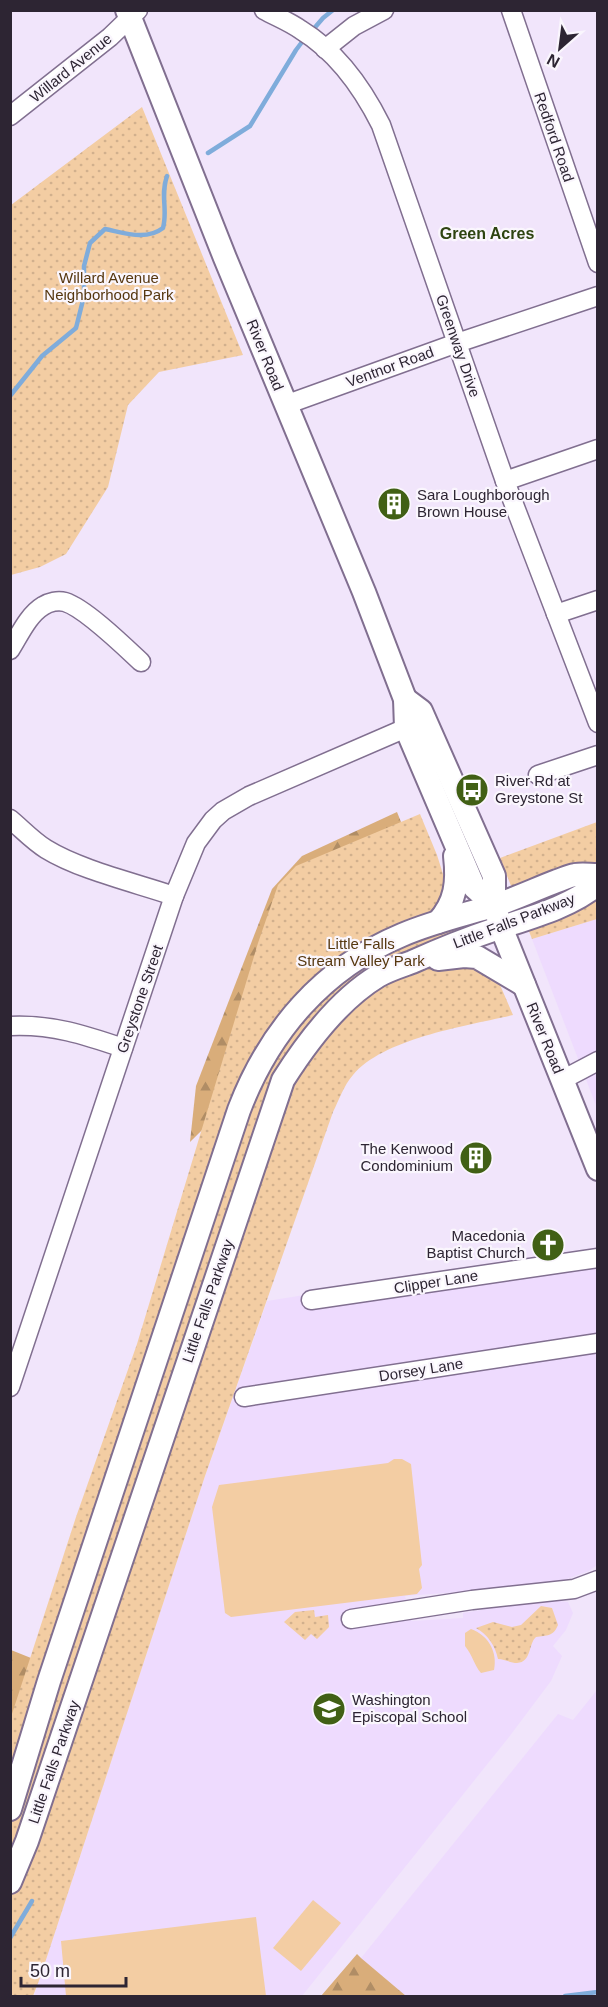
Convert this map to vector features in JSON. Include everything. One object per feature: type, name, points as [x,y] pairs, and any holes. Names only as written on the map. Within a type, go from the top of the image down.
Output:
[{"type":"main road","name":"River Road","points":[[132,13],[285,405],[360,582],[405,699],[406,728],[474,887],[494,906]]},
{"type":"main road","name":"River Road","points":[[405,699],[421,711],[494,876],[494,906],[501,927],[597,1169]]},
{"type":"main road","points":[[406,728],[423,732],[442,776],[457,791]]},
{"type":"main road","points":[[438,922],[455,892],[457,873],[454,840]]},
{"type":"main road","name":"Little Falls Parkway","points":[[10,1809],[49,1682],[235,1121],[258,1066],[284,1025],[299,1007],[347,965],[384,943],[438,922],[494,906],[574,875],[597,875]]},
{"type":"main road","name":"Little Falls Parkway","points":[[10,1882],[25,1846],[283,1080],[310,1041],[342,1006],[379,975],[470,938],[530,918],[585,894],[597,884]]},
{"type":"main road","points":[[409,963],[471,956],[483,959],[524,985]]},
{"type":"street","name":"Greenway Drive","points":[[264,10],[314,40],[354,81],[381,125],[505,481],[597,723]]},
{"type":"street","points":[[314,40],[354,26],[384,10]]},
{"type":"street","name":"Redford Road","points":[[511,10],[597,263]]},
{"type":"street","name":"Willard Avenue","points":[[10,116],[132,13]]},
{"type":"street","name":"Ventnor Road","points":[[285,405],[457,343],[597,296]]},
{"type":"street","points":[[505,481],[597,449]]},
{"type":"street","points":[[556,614],[597,600]]},
{"type":"street","points":[[10,650],[33,614],[42,606],[52,601],[65,602],[113,635],[141,662]]},
{"type":"street","name":"Greystone Street","points":[[10,1387],[16,1352],[174,896],[196,843],[213,819],[249,795],[406,728]]},
{"type":"street","points":[[538,775],[597,755]]},
{"type":"street","points":[[10,819],[34,841],[59,856],[174,896]]},
{"type":"street","points":[[10,1026],[28,1025],[71,1031],[123,1048]]},
{"type":"street","points":[[562,1080],[597,1061]]},
{"type":"street","name":"Clipper Lane","points":[[311,1300],[597,1258]]},
{"type":"street","name":"Dorsey Lane","points":[[244,1397],[597,1343]]},
{"type":"street","points":[[351,1619],[472,1600],[574,1589],[597,1580]]},
{"type":"shaded area","points":[[597,919],[597,1108],[532,939]]},
{"type":"shaded area","name":"Washington Episcopal School","points":[[597,1248],[597,1565],[589,1571],[564,1580],[515,1588],[405,1596],[412,1621],[463,1618],[463,1613],[546,1599],[568,1602],[573,1613],[566,1630],[553,1646],[562,1656],[551,1681],[509,1737],[302,1996],[34,1996],[205,1476],[267,1301]]},
{"type":"shaded area","points":[[597,1690],[597,1992],[565,1996],[406,1996],[361,1958],[558,1714],[573,1720]]},
{"type":"green space","name":"Willard Avenue Neighborhood Park","points":[[142,107],[243,355],[159,372],[128,405],[108,487],[66,554],[40,567],[11,575],[11,205]]},
{"type":"green space","points":[[397,812],[433,902],[190,1142],[196,1086],[272,889],[302,856]]},
{"type":"green space","name":"Little Falls Stream Valley Park","points":[[420,814],[437,855],[469,957],[497,978],[513,1015],[450,1029],[405,1043],[367,1062],[353,1075],[344,1088],[333,1112],[205,1476],[40,1978],[33,1996],[11,1996],[11,1717],[76,1517],[137,1344],[258,943],[278,885],[296,866]]},
{"type":"green space","points":[[597,822],[597,919],[532,939],[500,858]]},
{"type":"green space","points":[[394,1459],[402,1459],[411,1464],[422,1565],[419,1569],[422,1588],[417,1594],[231,1617],[225,1613],[212,1507],[219,1485],[388,1463]]},
{"type":"green space","points":[[541,1606],[552,1608],[558,1625],[552,1634],[536,1637],[522,1662],[515,1663],[498,1659],[490,1641],[476,1628],[493,1622],[512,1627],[521,1625]]},
{"type":"green space","points":[[314,1610],[315,1617],[328,1615],[329,1627],[317,1639],[311,1634],[305,1640],[284,1622],[295,1612]]},
{"type":"green space","points":[[471,1629],[482,1635],[490,1645],[495,1663],[494,1670],[481,1673],[465,1646],[465,1633]]},
{"type":"green space","points":[[11,1650],[46,1664],[11,1772]]},
{"type":"green space","points":[[313,1900],[341,1923],[301,1971],[273,1948]]},
{"type":"green space","points":[[256,1917],[266,1996],[66,1996],[61,1941]]},
{"type":"green space","points":[[357,1954],[361,1958],[406,1996],[321,1996]]},
{"type":"waterway","points":[[311,32],[333,10]]},
{"type":"waterway","points":[[208,153],[250,126],[305,38]]},
{"type":"waterway","points":[[10,396],[42,356],[76,328],[84,296],[84,266],[90,243],[105,229],[142,235],[163,228],[164,190],[167,176]]},
{"type":"waterway","points":[[10,1938],[32,1901]]},
{"type":"waterway","points":[[565,1996],[598,1992]]},
{"type":"place","name":"Sara Loughborough Brown House","points":[[394,504]]},
{"type":"place","name":"River Rd at Greystone St","points":[[472,790]]},
{"type":"place","name":"The Kenwood Condominium","points":[[476,1158]]},
{"type":"place","name":"Macedonia Baptist Church","points":[[548,1245]]},
{"type":"place","name":"Washington Episcopal School","points":[[329,1709]]},
{"type":"district","name":"Green Acres","points":[[487,233]]}]
